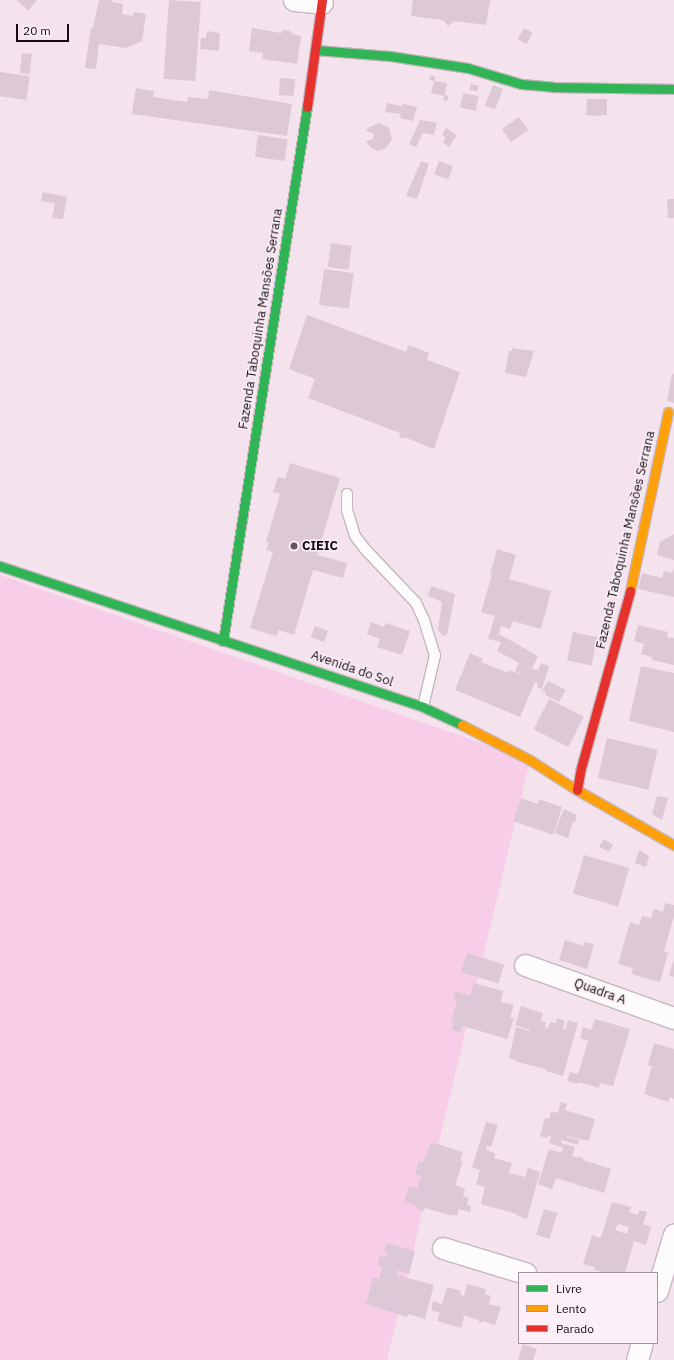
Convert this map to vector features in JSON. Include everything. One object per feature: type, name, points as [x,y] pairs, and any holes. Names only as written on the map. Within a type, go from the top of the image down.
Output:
[{"type":"street","points":[[294,0],[322,2]]},
{"type":"street","name":"Fazenda Taboquinha Mansões Serrana","points":[[223,641],[316,50],[322,2]]},
{"type":"street","points":[[316,50],[390,56],[468,68],[521,84],[553,87],[674,89]]},
{"type":"street","name":"Fazenda Taboquinha Mansões Serrana","points":[[577,790],[581,768],[626,607],[668,412]]},
{"type":"street","name":"Avenida do Sol","points":[[0,566],[423,707],[471,729],[530,760],[577,790],[674,845]]},
{"type":"street","name":"Quadra A","points":[[525,965],[674,1018]]},
{"type":"street","points":[[658,1287],[674,1234]]},
{"type":"street","points":[[443,1248],[523,1272]]},
{"type":"street","points":[[637,1360],[642,1344]]},
{"type":"lane","points":[[347,494],[347,510],[356,536],[365,550],[416,603],[424,620],[435,655],[423,707]]},
{"type":"shaded area","points":[[0,575],[530,760],[387,1360],[0,1360]]},
{"type":"building","points":[[17,0],[37,0],[28,11]]},
{"type":"building","points":[[99,0],[112,0],[112,2],[123,4],[122,14],[133,16],[134,12],[146,14],[142,41],[126,48],[99,44],[96,69],[85,68],[91,27],[93,28]]},
{"type":"building","points":[[169,0],[201,2],[195,81],[163,79]]},
{"type":"building","points":[[413,0],[490,0],[486,25],[454,21],[448,26],[443,20],[411,16]]},
{"type":"building","points":[[252,28],[281,33],[284,30],[301,36],[297,64],[262,59],[263,53],[249,51]]},
{"type":"building","points":[[524,28],[533,33],[526,44],[518,39]]},
{"type":"building","points":[[207,31],[220,33],[219,51],[200,49],[201,38],[206,38]]},
{"type":"building","points":[[22,53],[32,54],[30,74],[20,73]]},
{"type":"building","points":[[0,72],[30,76],[26,100],[0,96]]},
{"type":"building","points":[[431,75],[435,76],[435,81],[447,83],[445,95],[449,96],[447,101],[443,100],[444,96],[431,93],[434,81],[429,80]]},
{"type":"building","points":[[280,78],[295,79],[294,96],[279,95]]},
{"type":"building","points":[[471,84],[479,86],[477,92],[470,90]]},
{"type":"building","points":[[493,85],[503,89],[495,110],[485,105]]},
{"type":"building","points":[[136,88],[154,91],[153,97],[187,102],[188,97],[208,99],[209,90],[292,104],[287,136],[132,114]]},
{"type":"building","points":[[463,93],[479,96],[476,111],[460,108]]},
{"type":"building","points":[[587,99],[607,99],[607,115],[586,115]]},
{"type":"building","points":[[387,103],[402,106],[402,110],[403,104],[417,107],[413,121],[400,118],[401,114],[385,112]]},
{"type":"building","points":[[519,117],[528,130],[511,142],[502,129]]},
{"type":"building","points":[[420,120],[437,123],[434,135],[423,133],[416,147],[409,144]]},
{"type":"building","points":[[379,123],[389,128],[392,139],[386,148],[378,151],[371,148],[366,141],[373,139],[374,134],[366,131],[368,128]]},
{"type":"building","points":[[446,128],[457,135],[449,147],[443,142],[446,137],[442,135]]},
{"type":"building","points":[[258,135],[288,139],[285,161],[255,157]]},
{"type":"building","points":[[421,161],[429,164],[417,199],[406,196]]},
{"type":"building","points":[[439,161],[453,166],[448,179],[434,174]]},
{"type":"building","points":[[43,192],[67,197],[63,219],[52,218],[55,203],[41,201]]},
{"type":"building","points":[[667,199],[674,199],[674,218],[668,218]]},
{"type":"building","points":[[331,243],[352,246],[348,270],[328,267]]},
{"type":"building","points":[[324,269],[354,273],[349,309],[319,305]]},
{"type":"building","points":[[307,315],[406,352],[409,345],[429,353],[427,360],[460,372],[434,449],[404,437],[403,439],[399,437],[400,433],[308,398],[315,379],[289,369]]},
{"type":"building","points":[[512,348],[534,351],[526,377],[505,373],[509,351],[512,351]]},
{"type":"building","points":[[672,374],[674,374],[674,403],[667,401]]},
{"type":"building","name":"CIEIC","points":[[290,463],[340,478],[317,555],[347,563],[343,578],[313,570],[294,635],[279,630],[276,636],[250,628],[273,552],[266,550],[269,542],[266,542],[280,494],[273,492],[278,477],[285,479]]},
{"type":"building","points":[[674,534],[674,560],[657,555],[660,542]]},
{"type":"building","points":[[497,549],[516,555],[509,579],[551,591],[541,629],[513,621],[510,629],[501,626],[499,634],[538,656],[532,668],[538,671],[541,663],[549,666],[542,689],[537,687],[538,683],[535,682],[520,717],[455,690],[470,653],[483,659],[481,662],[508,673],[509,670],[524,676],[515,671],[519,663],[497,651],[501,642],[488,639],[495,616],[481,612],[492,575],[490,575]]},
{"type":"building","points":[[674,568],[674,597],[638,589],[642,573],[662,578],[664,571],[672,573]]},
{"type":"building","points":[[431,586],[455,594],[447,635],[443,636],[438,630],[442,602],[428,596]]},
{"type":"building","points":[[371,622],[384,627],[385,623],[410,631],[402,655],[377,647],[380,639],[367,634]]},
{"type":"building","points":[[638,625],[668,632],[667,637],[674,638],[674,665],[652,660],[652,657],[641,654],[644,644],[634,641]]},
{"type":"building","points":[[315,626],[328,631],[324,642],[311,637]]},
{"type":"building","points":[[573,632],[597,637],[591,666],[567,660]]},
{"type":"building","points":[[641,666],[674,673],[674,732],[629,721]]},
{"type":"building","points":[[548,681],[566,690],[559,702],[545,695],[546,693],[542,691]]},
{"type":"building","points":[[549,699],[584,717],[568,747],[534,729]]},
{"type":"building","points":[[607,738],[658,750],[648,790],[598,778]]},
{"type":"building","points":[[657,796],[668,798],[662,820],[652,814]]},
{"type":"building","points":[[521,798],[538,804],[539,799],[562,807],[553,835],[513,821]]},
{"type":"building","points":[[564,809],[577,815],[568,838],[554,833]]},
{"type":"building","points":[[604,839],[613,845],[609,852],[599,847]]},
{"type":"building","points":[[639,850],[649,856],[646,867],[635,863]]},
{"type":"building","points":[[584,855],[629,868],[618,906],[573,893]]},
{"type":"building","points":[[665,903],[674,905],[674,916],[664,951],[668,953],[660,982],[631,974],[633,968],[618,964],[630,922],[639,925],[642,916],[651,918],[654,909],[663,912]]},
{"type":"building","points":[[565,940],[583,946],[585,942],[594,944],[587,969],[559,960]]},
{"type":"building","points":[[467,953],[504,964],[498,984],[461,972]]},
{"type":"building","points":[[674,959],[674,977],[669,975]]},
{"type":"building","points":[[474,983],[503,991],[501,1002],[514,1005],[510,1017],[514,1018],[507,1039],[463,1026],[461,1032],[452,1030],[454,1023],[451,1022],[457,1000],[453,999],[455,991],[470,996]]},
{"type":"building","points":[[521,1006],[543,1013],[541,1021],[546,1022],[545,1028],[547,1029],[550,1022],[556,1023],[557,1018],[565,1021],[563,1029],[565,1030],[568,1020],[578,1023],[563,1076],[546,1071],[546,1069],[517,1062],[518,1061],[509,1058],[516,1027],[530,1031],[515,1025]]},
{"type":"building","points":[[595,1019],[630,1029],[613,1086],[600,1083],[599,1088],[579,1082],[578,1084],[567,1081],[570,1072],[578,1074],[588,1041],[580,1038],[583,1027],[591,1030]]},
{"type":"building","points":[[654,1043],[674,1049],[674,1099],[670,1097],[668,1102],[644,1094],[652,1066],[648,1065]]},
{"type":"building","points":[[561,1102],[567,1104],[565,1110],[595,1119],[589,1141],[558,1134],[579,1140],[578,1145],[562,1140],[561,1143],[575,1147],[572,1156],[583,1158],[583,1160],[611,1169],[604,1193],[556,1178],[552,1189],[538,1184],[549,1149],[561,1153],[563,1148],[549,1143],[551,1136],[548,1135],[547,1138],[540,1136],[545,1118],[549,1119],[551,1111],[558,1113]]},
{"type":"building","points":[[486,1122],[498,1125],[491,1147],[487,1146],[486,1150],[495,1153],[494,1158],[512,1163],[509,1173],[525,1177],[528,1168],[540,1172],[527,1219],[517,1216],[517,1214],[481,1204],[485,1187],[476,1184],[480,1170],[472,1167]]},
{"type":"building","points":[[431,1142],[463,1152],[460,1161],[463,1161],[455,1185],[465,1189],[463,1196],[469,1198],[467,1205],[471,1206],[470,1212],[459,1209],[457,1216],[453,1216],[425,1208],[424,1211],[417,1209],[417,1206],[404,1202],[409,1186],[417,1189],[421,1176],[415,1174],[419,1161],[423,1163]]},
{"type":"building","points":[[612,1202],[631,1207],[629,1212],[638,1215],[639,1210],[647,1212],[643,1224],[651,1227],[646,1245],[634,1241],[625,1272],[601,1272],[594,1270],[595,1267],[583,1264],[592,1235],[601,1238]],"holes":[[[618,1224],[629,1227],[627,1234],[615,1230]]]},
{"type":"building","points":[[544,1209],[557,1213],[549,1239],[536,1235]]},
{"type":"building","points":[[387,1243],[415,1251],[409,1274],[398,1270],[397,1275],[434,1285],[425,1319],[408,1314],[407,1317],[366,1304],[373,1277],[379,1279],[382,1267],[377,1266],[380,1256],[385,1258],[387,1253],[384,1252]]},
{"type":"building","points":[[467,1284],[486,1289],[485,1294],[491,1296],[489,1304],[501,1307],[495,1325],[483,1321],[482,1323],[479,1322],[479,1320],[463,1315],[464,1318],[461,1328],[437,1321],[440,1313],[431,1310],[433,1301],[442,1304],[447,1287],[461,1291],[460,1295],[464,1296]]},
{"type":"building","points":[[523,1344],[537,1349],[533,1360],[518,1360]]},
{"type":"traffic: fast","points":[[316,50],[390,56],[468,68],[521,84],[553,87],[674,89]]},
{"type":"traffic: fast","points":[[223,641],[307,107]]},
{"type":"traffic: fast","points":[[0,566],[423,707],[462,725]]},
{"type":"traffic: slow","points":[[630,591],[668,412]]},
{"type":"traffic: slow","points":[[462,725],[530,760],[577,790],[674,845]]},
{"type":"traffic: jam","points":[[307,107],[322,0]]},
{"type":"traffic: jam","points":[[577,790],[581,768],[630,591]]},
{"type":"place","name":"CIEIC","points":[[294,546]]}]
